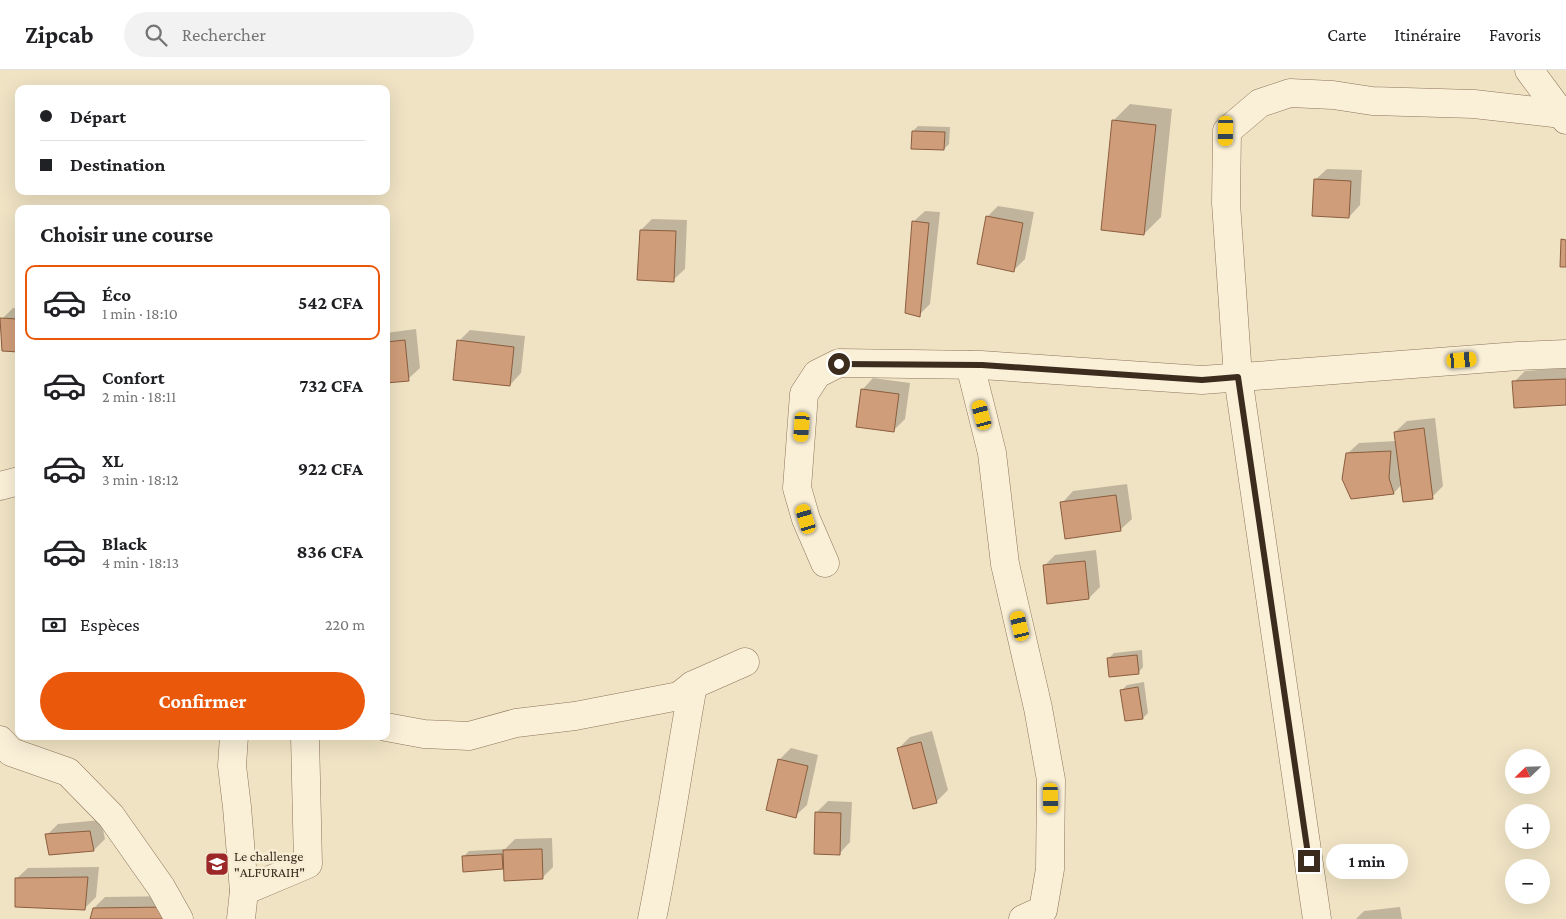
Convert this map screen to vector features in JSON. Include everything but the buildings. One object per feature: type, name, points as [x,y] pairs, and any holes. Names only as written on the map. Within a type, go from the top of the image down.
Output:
[{"type":"street","points":[[1529,70],[1564,117]]},
{"type":"street","points":[[1317,919],[1238,377],[1226,203],[1226,131],[1260,103],[1290,93],[1333,95],[1372,101],[1474,104],[1564,117]]},
{"type":"street","points":[[825,563],[806,519],[797,488],[804,394],[817,374],[839,364],[970,365],[1202,380],[1566,354]]},
{"type":"street","points":[[970,365],[992,453],[1005,564],[1038,708],[1051,780],[1050,869],[1043,910],[1023,919]]},
{"type":"street","points":[[0,486],[15,482]]},
{"type":"street","points":[[390,728],[424,734],[469,736],[516,723],[575,716],[679,696],[693,685],[745,662]]},
{"type":"street","points":[[652,919],[663,865],[693,685]]},
{"type":"street","points":[[0,740],[10,752],[68,772],[111,816],[161,887],[179,919]]},
{"type":"street","points":[[234,740],[232,766],[244,891],[241,919]]},
{"type":"street","points":[[244,891],[308,864],[305,740]]},
{"type":"place","name":"Le challenge \"ALFURAIH\"","points":[[217,864]]},
{"type":"route","points":[[839,364],[982,365],[1202,380],[1238,377],[1309,861]]}]
